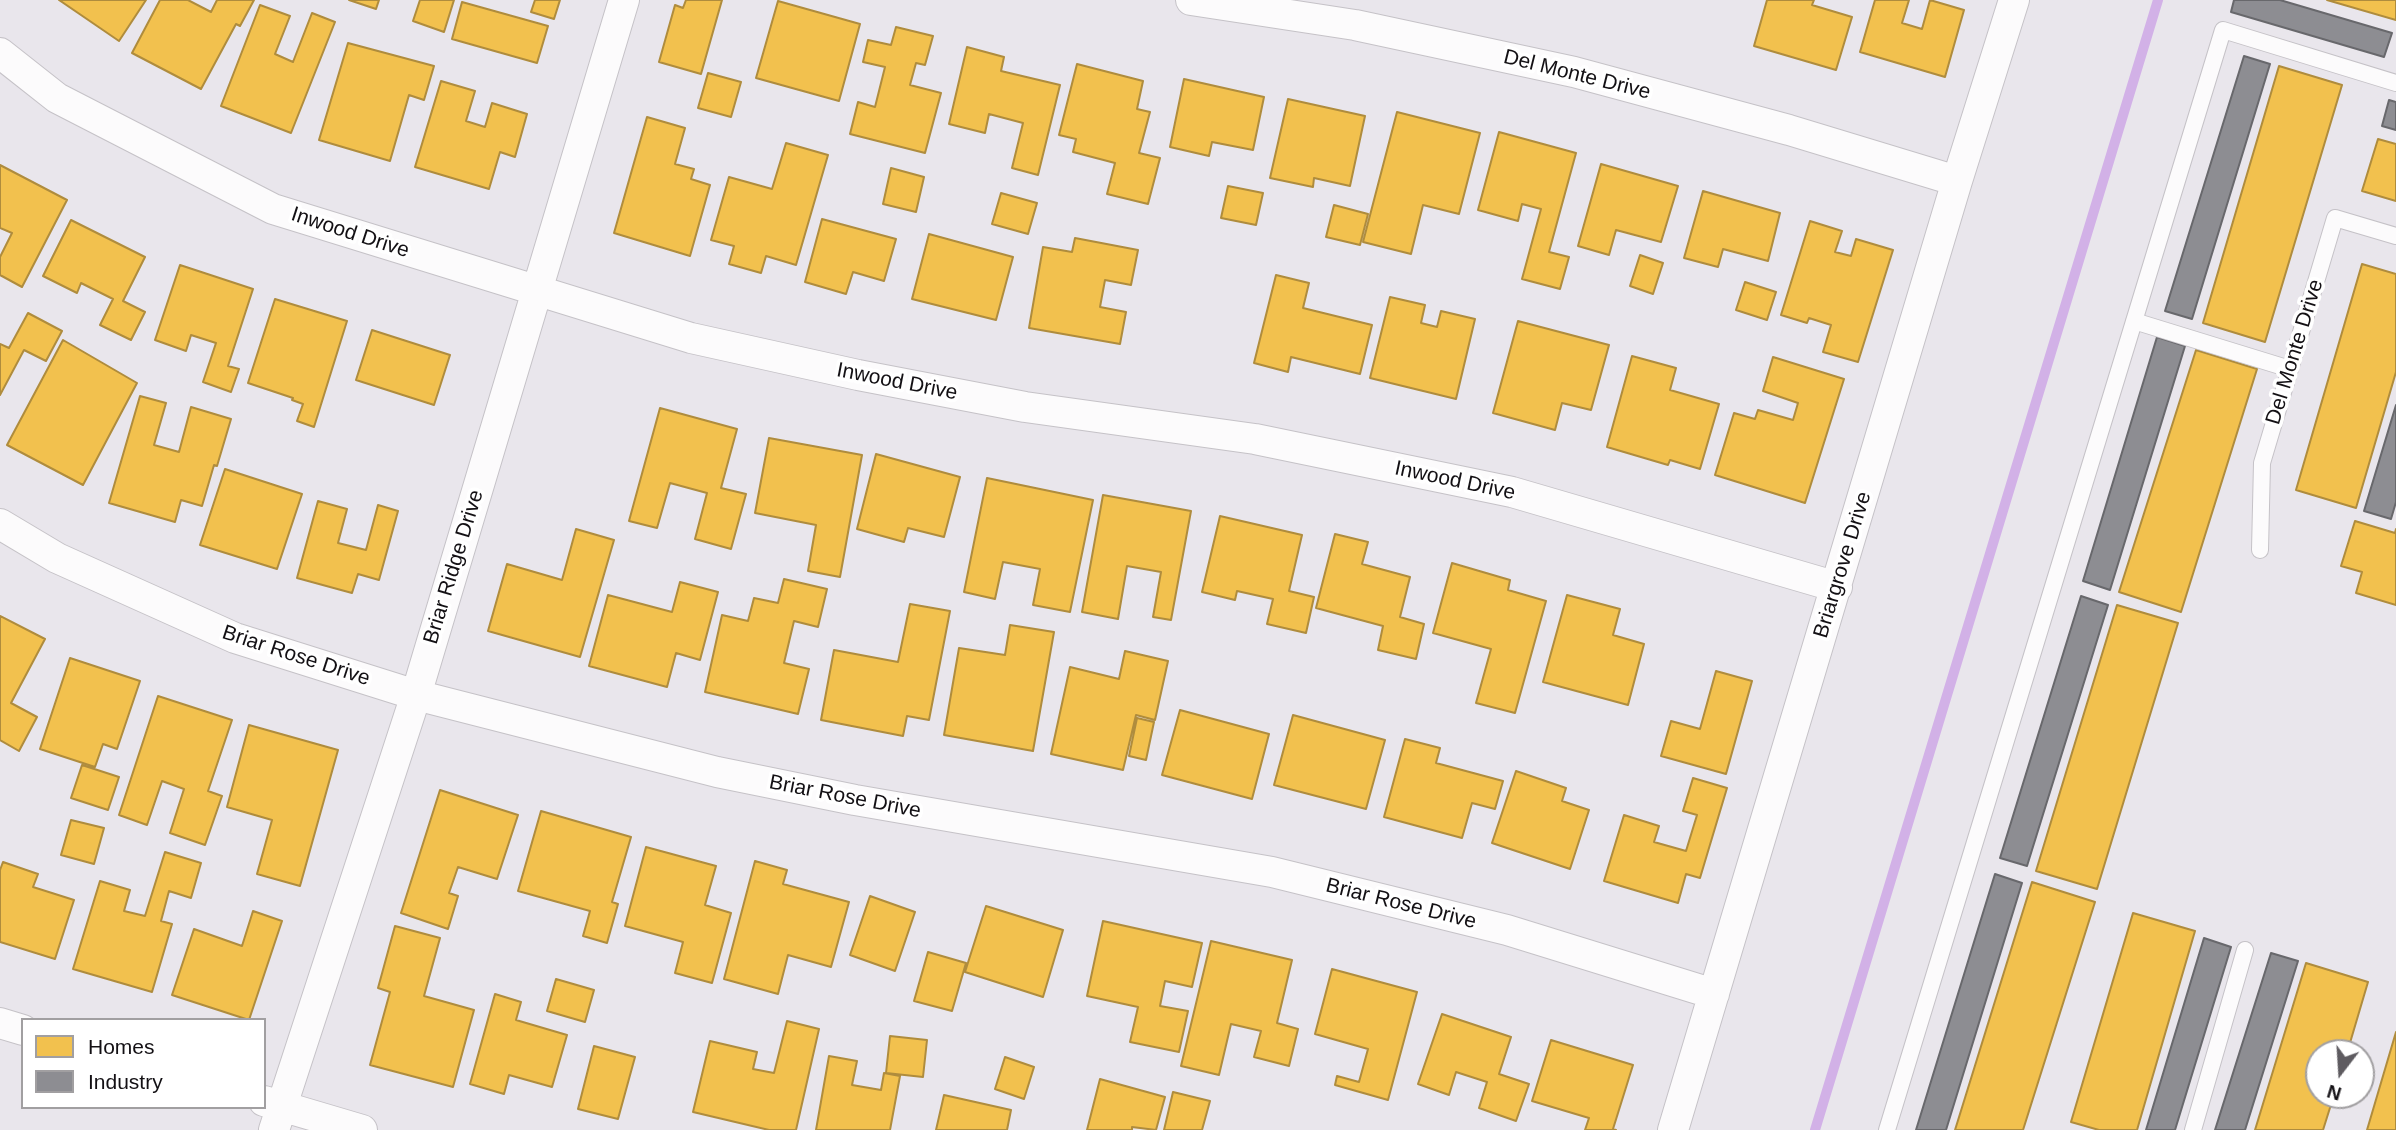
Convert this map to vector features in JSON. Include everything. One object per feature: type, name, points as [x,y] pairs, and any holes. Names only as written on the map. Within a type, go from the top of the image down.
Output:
[{"type":"street","name":"Briar Ridge Drive","points":[[273,1112],[416,695],[624,0]]},
{"type":"street","name":"Del Monte Drive","points":[[1191,0],[1355,25],[1574,72],[1789,130],[1956,181]]},
{"type":"street","name":"Briargrove Drive","points":[[1673,1130],[1956,181],[2014,0]]},
{"type":"street","name":"Inwood Drive","points":[[0,53],[57,99],[273,209],[691,338],[858,375],[1025,407],[1255,439],[1512,492],[1836,587]]},
{"type":"street","name":"Briar Rose Drive","points":[[0,524],[57,558],[235,638],[416,695],[742,777],[855,800],[1272,872],[1507,930],[1714,994]]},
{"type":"street","points":[[0,1023],[21,1029]]},
{"type":"street","points":[[273,1112],[362,1130]]},
{"type":"lane","points":[[1887,1130],[2223,30],[2396,83]]},
{"type":"lane","name":"Del Monte Drive","points":[[2260,550],[2262,463],[2335,218],[2396,236]]},
{"type":"lane","points":[[2134,321],[2290,369]]},
{"type":"lane","points":[[2193,1130],[2245,950]]},
{"type":"building: Homes","points":[[59,0],[146,0],[119,41]]},
{"type":"building: Homes","points":[[160,0],[188,0],[211,12],[217,0],[254,0],[240,26],[236,24],[201,89],[132,53]]},
{"type":"building: Homes","points":[[349,0],[379,0],[376,9]]},
{"type":"building: Homes","points":[[420,0],[454,0],[444,32],[413,21]]},
{"type":"building: Homes","points":[[535,0],[560,0],[554,19],[531,12]]},
{"type":"building: Homes","points":[[686,0],[722,0],[701,74],[659,62],[675,5],[683,8]]},
{"type":"building: Homes","points":[[1767,0],[1814,0],[1812,5],[1852,17],[1836,70],[1754,46]]},
{"type":"building: Homes","points":[[1875,0],[1909,0],[1902,23],[1922,29],[1930,0],[1964,10],[1945,77],[1860,52]]},
{"type":"building: Homes","points":[[2327,0],[2396,0],[2396,20]]},
{"type":"building: Homes","points":[[778,1],[860,24],[839,101],[756,78]]},
{"type":"building: Homes","points":[[462,2],[548,26],[537,63],[452,39]]},
{"type":"building: Homes","points":[[260,5],[290,16],[275,54],[293,62],[312,13],[335,22],[291,133],[221,106]]},
{"type":"building: Homes","points":[[896,27],[933,36],[925,65],[916,63],[910,85],[941,93],[925,153],[850,134],[858,102],[875,107],[885,67],[863,62],[868,40],[891,45]]},
{"type":"building: Homes","points":[[348,43],[434,66],[424,100],[409,95],[390,161],[319,140]]},
{"type":"building: Homes","points":[[967,47],[1004,57],[1001,71],[1060,85],[1038,175],[1012,168],[1023,123],[989,114],[985,133],[949,124]]},
{"type":"building: Homes","points":[[1077,64],[1143,81],[1137,109],[1150,112],[1139,153],[1160,158],[1148,204],[1107,194],[1115,163],[1073,152],[1076,139],[1059,135]]},
{"type":"building: Homes","points":[[2279,66],[2342,85],[2265,342],[2203,323]]},
{"type":"building: Homes","points":[[708,73],[741,82],[731,117],[698,108]]},
{"type":"building: Homes","points":[[1184,79],[1264,97],[1253,150],[1212,142],[1209,156],[1170,147]]},
{"type":"building: Homes","points":[[441,81],[475,91],[466,121],[485,127],[492,103],[527,114],[515,157],[500,152],[489,189],[415,167]]},
{"type":"building: Homes","points":[[1288,99],[1365,116],[1350,186],[1314,178],[1313,187],[1270,178]]},
{"type":"building: Homes","points":[[1397,112],[1480,133],[1459,214],[1423,205],[1411,254],[1363,242]]},
{"type":"building: Homes","points":[[647,117],[685,128],[675,164],[694,169],[691,179],[710,185],[690,256],[614,233]]},
{"type":"building: Homes","points":[[1499,132],[1576,153],[1549,252],[1569,257],[1560,289],[1522,279],[1541,209],[1522,204],[1518,221],[1478,210]]},
{"type":"building: Homes","points":[[2378,139],[2396,144],[2396,201],[2362,191]]},
{"type":"building: Homes","points":[[786,143],[828,155],[796,265],[766,256],[761,273],[729,264],[734,246],[711,240],[729,177],[772,189]]},
{"type":"building: Homes","points":[[1601,164],[1678,186],[1661,242],[1616,230],[1609,255],[1578,246]]},
{"type":"building: Homes","points":[[0,165],[67,200],[22,287],[0,275],[0,257],[12,233],[0,228]]},
{"type":"building: Homes","points":[[891,168],[924,177],[916,212],[883,204]]},
{"type":"building: Homes","points":[[1228,186],[1263,193],[1256,225],[1221,218]]},
{"type":"building: Homes","points":[[1703,191],[1780,213],[1768,261],[1723,249],[1718,267],[1684,258]]},
{"type":"building: Homes","points":[[1001,193],[1037,203],[1028,234],[992,224]]},
{"type":"building: Homes","points":[[1334,205],[1368,214],[1360,245],[1326,237]]},
{"type":"building: Homes","points":[[822,219],[896,239],[884,281],[853,272],[846,294],[805,282]]},
{"type":"building: Homes","points":[[71,220],[145,257],[123,301],[145,312],[131,340],[100,325],[113,299],[81,283],[77,293],[43,276]]},
{"type":"building: Homes","points":[[1810,221],[1842,231],[1835,252],[1851,256],[1856,239],[1893,250],[1858,362],[1823,352],[1831,325],[1809,318],[1807,323],[1781,315]]},
{"type":"building: Homes","points":[[929,234],[1013,257],[996,320],[912,299]]},
{"type":"building: Homes","points":[[1075,238],[1138,250],[1131,285],[1105,280],[1100,307],[1126,312],[1120,344],[1029,328],[1043,247],[1072,252]]},
{"type":"building: Homes","points":[[1640,255],[1663,263],[1653,294],[1630,286]]},
{"type":"building: Homes","points":[[2362,264],[2396,274],[2396,372],[2356,508],[2296,490]]},
{"type":"building: Homes","points":[[180,265],[253,289],[228,366],[239,369],[231,392],[203,382],[216,343],[191,335],[186,351],[155,340]]},
{"type":"building: Homes","points":[[1276,275],[1309,283],[1303,308],[1372,325],[1360,374],[1291,357],[1288,372],[1254,363]]},
{"type":"building: Homes","points":[[1745,282],[1776,292],[1767,320],[1736,310]]},
{"type":"building: Homes","points":[[1390,297],[1425,305],[1421,323],[1437,327],[1441,311],[1475,319],[1456,399],[1370,378]]},
{"type":"building: Homes","points":[[275,299],[347,321],[314,427],[297,421],[303,404],[248,383]]},
{"type":"building: Homes","points":[[28,313],[62,331],[46,361],[24,350],[0,395],[0,344],[9,348]]},
{"type":"building: Homes","points":[[1518,321],[1609,345],[1591,410],[1562,403],[1555,430],[1493,413]]},
{"type":"building: Homes","points":[[372,330],[450,355],[434,405],[356,380]]},
{"type":"building: Homes","points":[[63,340],[137,383],[83,485],[7,445]]},
{"type":"building: Homes","points":[[2196,350],[2257,369],[2181,612],[2119,592]]},
{"type":"building: Homes","points":[[1632,356],[1676,368],[1670,390],[1719,404],[1700,469],[1670,460],[1668,465],[1607,447]]},
{"type":"building: Homes","points":[[1773,357],[1844,379],[1805,503],[1715,475],[1734,413],[1755,419],[1758,410],[1793,420],[1798,403],[1763,391]]},
{"type":"building: Homes","points":[[140,396],[166,403],[154,445],[179,452],[191,407],[231,419],[202,506],[181,500],[175,522],[109,503]]},
{"type":"building: Homes","points":[[660,408],[737,429],[721,488],[746,494],[731,549],[695,539],[707,493],[670,483],[657,528],[629,521]]},
{"type":"building: Homes","points":[[769,438],[862,455],[840,577],[808,571],[816,525],[755,513]]},
{"type":"building: Homes","points":[[876,454],[960,477],[944,537],[908,528],[904,542],[857,529]]},
{"type":"building: Homes","points":[[225,469],[302,494],[277,569],[200,545]]},
{"type":"building: Homes","points":[[987,478],[1093,500],[1070,612],[1033,605],[1040,569],[1003,562],[995,599],[964,592]]},
{"type":"building: Homes","points":[[1103,495],[1191,511],[1171,620],[1153,617],[1161,572],[1127,566],[1118,619],[1082,612]]},
{"type":"building: Homes","points":[[318,501],[347,509],[338,543],[366,550],[378,505],[398,511],[379,580],[358,574],[352,593],[297,578]]},
{"type":"building: Homes","points":[[1220,516],[1302,535],[1289,591],[1314,597],[1306,633],[1267,624],[1273,599],[1237,591],[1235,600],[1202,592]]},
{"type":"building: Homes","points":[[2355,521],[2395,533],[2396,529],[2396,605],[2356,593],[2362,572],[2341,566]]},
{"type":"building: Homes","points":[[576,529],[614,540],[580,657],[488,631],[507,564],[562,580]]},
{"type":"building: Homes","points":[[1335,534],[1368,542],[1362,564],[1410,577],[1400,617],[1424,624],[1416,659],[1378,650],[1383,626],[1316,608]]},
{"type":"building: Homes","points":[[1452,563],[1510,580],[1508,590],[1546,601],[1515,713],[1476,703],[1491,649],[1433,633]]},
{"type":"building: Homes","points":[[784,579],[827,589],[818,627],[794,621],[784,663],[809,669],[798,714],[705,692],[722,615],[748,621],[754,598],[778,603]]},
{"type":"building: Homes","points":[[680,582],[718,592],[700,660],[676,653],[667,687],[589,666],[608,595],[672,612]]},
{"type":"building: Homes","points":[[1567,595],[1620,609],[1613,635],[1644,644],[1628,705],[1543,682]]},
{"type":"building: Homes","points":[[910,604],[950,611],[929,720],[907,716],[903,736],[821,720],[834,650],[898,662]]},
{"type":"building: Homes","points":[[2117,605],[2178,623],[2097,889],[2036,871]]},
{"type":"building: Homes","points":[[0,616],[45,639],[11,703],[37,717],[19,751],[0,740]]},
{"type":"building: Homes","points":[[1010,625],[1054,632],[1033,751],[944,735],[959,648],[1005,655]]},
{"type":"building: Homes","points":[[1125,651],[1168,661],[1155,720],[1136,715],[1123,770],[1051,754],[1070,667],[1119,679]]},
{"type":"building: Homes","points":[[70,658],[140,681],[117,749],[103,744],[95,767],[40,749]]},
{"type":"building: Homes","points":[[1716,671],[1752,681],[1726,774],[1661,756],[1671,721],[1700,729]]},
{"type":"building: Homes","points":[[158,696],[232,720],[208,791],[222,796],[205,845],[170,833],[184,789],[162,781],[147,825],[119,815]]},
{"type":"building: Homes","points":[[1180,710],[1269,734],[1252,799],[1162,775]]},
{"type":"building: Homes","points":[[1293,715],[1385,740],[1366,809],[1274,785]]},
{"type":"building: Homes","points":[[1137,718],[1154,722],[1146,760],[1129,756]]},
{"type":"building: Homes","points":[[249,725],[338,750],[300,886],[257,874],[272,820],[227,807]]},
{"type":"building: Homes","points":[[1405,739],[1440,748],[1436,763],[1503,781],[1495,809],[1472,803],[1462,838],[1384,817]]},
{"type":"building: Homes","points":[[82,765],[119,777],[108,810],[71,798]]},
{"type":"building: Homes","points":[[1516,771],[1566,788],[1562,801],[1589,810],[1570,869],[1492,843]]},
{"type":"building: Homes","points":[[1693,778],[1727,788],[1700,878],[1686,874],[1678,903],[1604,881],[1624,815],[1659,826],[1654,842],[1686,851],[1697,815],[1683,811]]},
{"type":"building: Homes","points":[[440,790],[518,815],[497,879],[458,867],[449,893],[458,896],[448,929],[401,913]]},
{"type":"building: Homes","points":[[541,811],[631,837],[612,902],[618,904],[607,943],[583,936],[590,911],[518,891]]},
{"type":"building: Homes","points":[[71,820],[104,828],[94,864],[61,855]]},
{"type":"building: Homes","points":[[646,847],[716,866],[705,905],[731,913],[712,983],[675,973],[683,942],[625,926]]},
{"type":"building: Homes","points":[[165,852],[201,863],[191,898],[169,891],[161,921],[172,924],[152,992],[73,969],[100,881],[130,890],[124,911],[145,916]]},
{"type":"building: Homes","points":[[755,861],[787,870],[783,884],[849,902],[831,967],[788,955],[778,994],[724,979]]},
{"type":"building: Homes","points":[[3,862],[38,874],[33,887],[74,900],[55,959],[0,942],[0,870]]},
{"type":"building: Homes","points":[[2032,882],[2095,902],[2023,1130],[1955,1130]]},
{"type":"building: Homes","points":[[870,896],[915,912],[895,971],[850,955]]},
{"type":"building: Homes","points":[[986,906],[1063,930],[1043,997],[965,972]]},
{"type":"building: Homes","points":[[253,911],[282,921],[250,1018],[172,995],[194,929],[242,946]]},
{"type":"building: Homes","points":[[2133,913],[2195,931],[2137,1130],[2099,1130],[2071,1122]]},
{"type":"building: Homes","points":[[1103,921],[1202,943],[1192,987],[1165,981],[1160,1006],[1188,1011],[1179,1052],[1130,1042],[1138,1007],[1087,996]]},
{"type":"building: Homes","points":[[395,926],[440,938],[424,996],[474,1010],[453,1087],[370,1065],[390,992],[378,988]]},
{"type":"building: Homes","points":[[1211,941],[1292,960],[1277,1023],[1298,1029],[1289,1066],[1254,1057],[1261,1031],[1231,1024],[1219,1075],[1181,1066]]},
{"type":"building: Homes","points":[[928,952],[966,963],[952,1011],[914,1001]]},
{"type":"building: Homes","points":[[2306,963],[2368,982],[2351,1039],[2305,1039],[2305,1109],[2330,1109],[2323,1130],[2255,1130]]},
{"type":"building: Homes","points":[[1332,969],[1417,992],[1388,1100],[1335,1085],[1337,1076],[1359,1082],[1368,1049],[1315,1034]]},
{"type":"building: Homes","points":[[556,979],[594,990],[585,1022],[547,1011]]},
{"type":"building: Homes","points":[[495,994],[521,1002],[516,1020],[567,1035],[552,1087],[509,1075],[504,1094],[470,1084]]},
{"type":"building: Homes","points":[[1442,1014],[1511,1037],[1499,1074],[1529,1084],[1516,1121],[1479,1108],[1487,1082],[1456,1072],[1449,1095],[1418,1084]]},
{"type":"building: Homes","points":[[787,1021],[819,1029],[796,1130],[769,1130],[693,1112],[710,1041],[757,1052],[753,1069],[774,1073]]},
{"type":"building: Homes","points":[[2396,1032],[2396,1130],[2367,1130]]},
{"type":"building: Homes","points":[[890,1036],[927,1040],[923,1077],[886,1073]]},
{"type":"building: Homes","points":[[1551,1040],[1633,1065],[1613,1129],[1616,1130],[1585,1130],[1589,1118],[1532,1101]]},
{"type":"building: Homes","points":[[594,1046],[635,1057],[618,1119],[578,1109]]},
{"type":"building: Homes","points":[[829,1056],[857,1061],[852,1085],[881,1090],[884,1073],[900,1076],[890,1130],[816,1130]]},
{"type":"building: Homes","points":[[1005,1057],[1034,1067],[1024,1099],[995,1089]]},
{"type":"building: Homes","points":[[1100,1079],[1165,1097],[1156,1130],[1132,1127],[1132,1130],[1087,1130]]},
{"type":"building: Homes","points":[[1173,1092],[1210,1101],[1202,1130],[1164,1130]]},
{"type":"building: Homes","points":[[944,1095],[1011,1110],[1007,1130],[936,1130]]},
{"type":"building: Industry","points":[[2234,0],[2280,0],[2392,33],[2384,57],[2231,12]]},
{"type":"building: Industry","points":[[2244,56],[2270,64],[2192,319],[2165,311]]},
{"type":"building: Industry","points":[[2389,100],[2396,102],[2396,130],[2382,126]]},
{"type":"building: Industry","points":[[2157,337],[2185,346],[2110,590],[2083,581]]},
{"type":"building: Industry","points":[[2396,405],[2396,502],[2391,519],[2364,511]]},
{"type":"building: Industry","points":[[2081,596],[2108,605],[2027,866],[2000,858]]},
{"type":"building: Industry","points":[[1995,874],[2022,883],[1946,1130],[1916,1130]]},
{"type":"building: Industry","points":[[2204,938],[2231,947],[2175,1130],[2146,1130]]},
{"type":"building: Industry","points":[[2271,953],[2298,961],[2245,1130],[2215,1130]]},
{"type":"waterway","points":[[1815,1130],[2158,0]]}]
